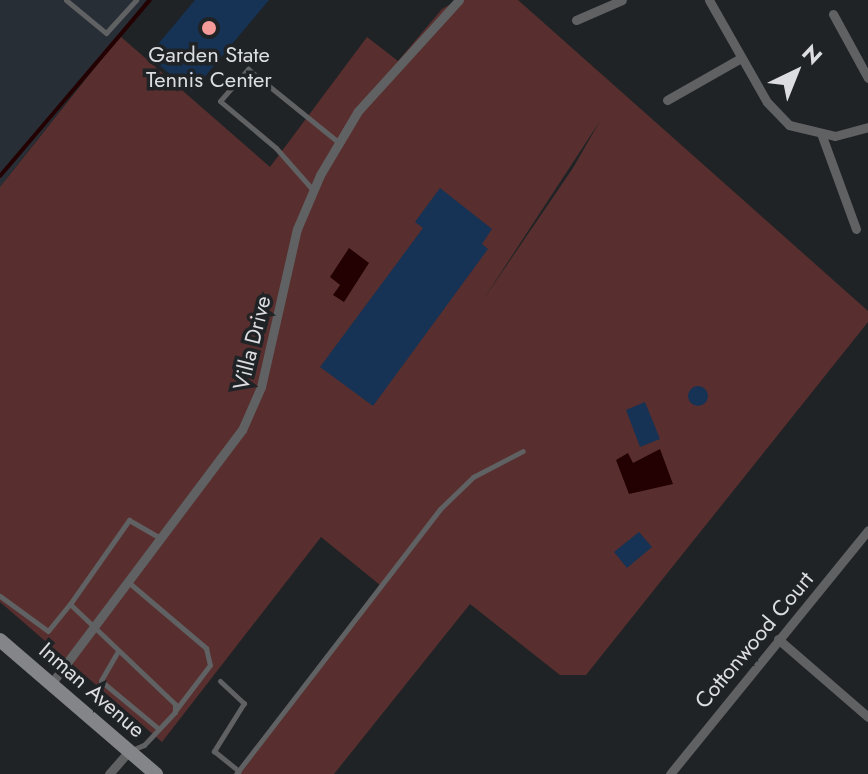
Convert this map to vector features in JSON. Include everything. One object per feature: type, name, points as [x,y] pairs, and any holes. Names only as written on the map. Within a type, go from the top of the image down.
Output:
[{"type":"main road","name":"Inman Avenue","points":[[0,640],[156,774]]},
{"type":"street","name":"Villa Drive","points":[[51,684],[159,537],[226,454],[254,408],[297,229],[313,190],[358,111],[459,0]]},
{"type":"street","points":[[576,20],[622,0]]},
{"type":"street","points":[[709,0],[777,115],[803,132],[822,136],[868,127]]},
{"type":"street","points":[[833,14],[868,78]]},
{"type":"street","points":[[667,100],[741,58]]},
{"type":"street","points":[[822,136],[856,229]]},
{"type":"street","name":"Cottonwood Court","points":[[670,774],[868,530]]},
{"type":"street","points":[[778,639],[868,717]]},
{"type":"street","points":[[109,774],[129,751]]},
{"type":"lane","points":[[66,0],[106,33],[136,0]]},
{"type":"lane","points":[[313,190],[276,148],[220,101],[248,69],[338,142]]},
{"type":"lane","points":[[220,681],[244,703],[214,751],[238,773],[440,509],[473,477],[523,451]]},
{"type":"lane","points":[[0,596],[48,631],[129,520],[159,537]]},
{"type":"lane","points":[[126,581],[206,648],[210,665],[159,729],[129,751]]},
{"type":"lane","points":[[70,604],[171,697],[175,712]]},
{"type":"lane","points":[[118,651],[100,674],[101,681],[159,729]]},
{"type":"shaded area","points":[[0,0],[146,0],[0,187]]},
{"type":"shaded area","points":[[458,0],[518,0],[868,311],[868,322],[586,675],[560,675],[470,604],[334,774],[240,774],[380,585],[321,537],[162,742],[0,602],[0,187],[120,36],[270,167],[367,37],[398,61],[442,9]],"holes":[[[600,121],[573,168],[483,300]]]},
{"type":"shaded area","points":[[349,248],[369,263],[344,302],[333,295],[340,285],[330,277]]},
{"type":"shaded area","points":[[660,449],[673,484],[629,494],[616,460],[628,453],[633,463]]},
{"type":"building","name":"Garden State Tennis Center","points":[[195,0],[269,0],[192,92],[148,56]]},
{"type":"building","points":[[440,188],[492,229],[482,244],[488,249],[373,406],[320,367],[423,228],[415,222]]},
{"type":"building","points":[[698,386],[705,389],[708,396],[705,403],[698,406],[691,403],[688,396],[691,389]]},
{"type":"building","points":[[645,402],[660,439],[640,447],[626,410]]},
{"type":"building","points":[[639,532],[652,547],[627,568],[614,552]]},
{"type":"waterway","points":[[0,176],[150,0]]},
{"type":"place","name":"Garden State Tennis Center","points":[[209,28]]}]
